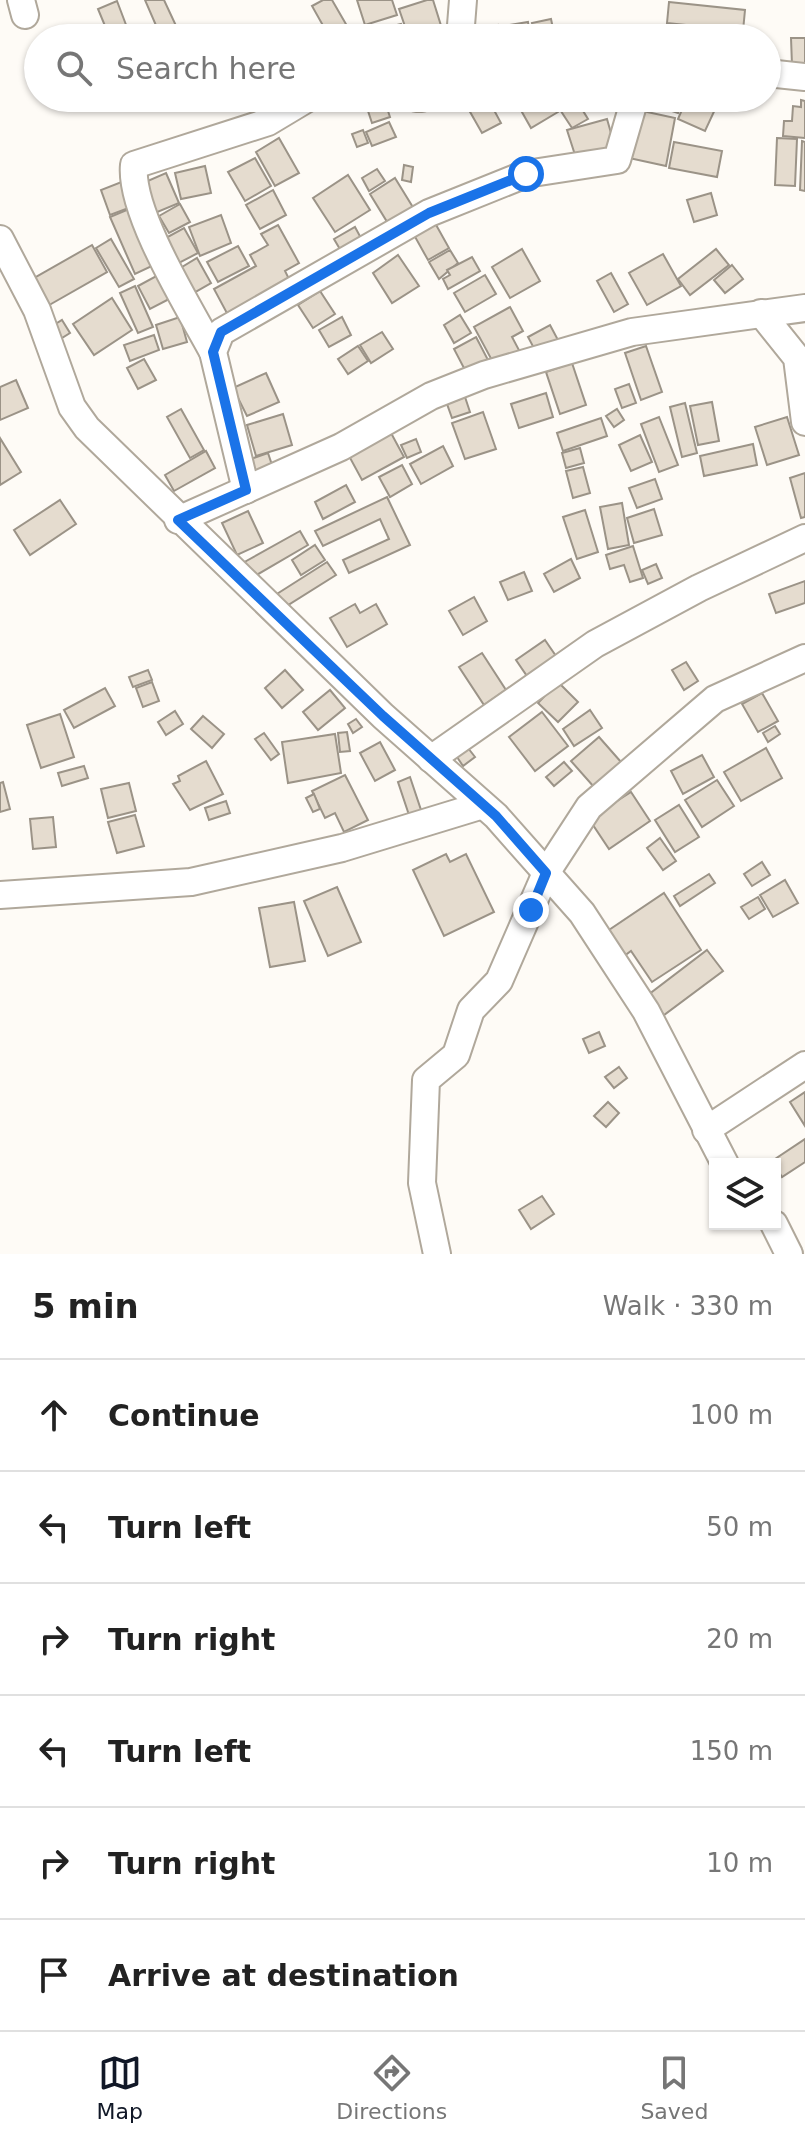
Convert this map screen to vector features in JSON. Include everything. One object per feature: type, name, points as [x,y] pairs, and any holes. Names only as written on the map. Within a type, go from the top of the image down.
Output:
[{"type":"street","points":[[461,24],[463,0]]},
{"type":"street","points":[[781,74],[805,77]]},
{"type":"street","points":[[246,490],[213,352],[153,238],[135,183],[134,165],[268,122],[285,112]]},
{"type":"street","points":[[213,352],[221,332],[247,315],[429,213],[526,174],[617,160],[634,112]]},
{"type":"street","points":[[0,239],[10,278],[37,310],[72,407],[114,458],[178,520],[483,805],[582,913],[646,1011],[722,1158]]},
{"type":"street","points":[[178,520],[341,447],[431,396],[484,375],[632,332],[805,308]]},
{"type":"street","points":[[761,313],[797,358],[805,422]]},
{"type":"street","points":[[431,759],[595,644],[699,588],[805,538]]},
{"type":"street","points":[[437,1254],[422,1183],[426,1080],[456,1055],[471,1010],[499,981],[546,873],[589,807],[715,699],[805,658]]},
{"type":"street","points":[[0,895],[191,882],[342,848],[483,805]]},
{"type":"street","points":[[706,1130],[805,1065]]},
{"type":"street","points":[[777,1230],[789,1254]]},
{"type":"building","points":[[145,0],[164,0],[175,24],[155,24]]},
{"type":"building","points":[[323,0],[332,0],[346,24],[322,24],[312,6]]},
{"type":"building","points":[[357,0],[392,0],[397,15],[365,24]]},
{"type":"building","points":[[433,0],[440,24],[404,24],[399,9]]},
{"type":"building","points":[[117,1],[126,24],[104,24],[98,9]]},
{"type":"building","points":[[669,2],[745,10],[744,24],[667,23]]},
{"type":"building","points":[[551,19],[552,24],[532,24]]},
{"type":"building","points":[[791,38],[805,38],[805,66],[792,65]]},
{"type":"building","points":[[801,100],[805,101],[805,138],[783,136],[784,121],[792,121],[793,106],[801,107]]},
{"type":"building","points":[[368,112],[388,112],[390,117],[372,123]]},
{"type":"building","points":[[470,112],[495,112],[501,123],[482,133]]},
{"type":"building","points":[[522,112],[558,112],[531,128]]},
{"type":"building","points":[[562,112],[584,112],[588,119],[572,128]]},
{"type":"building","points":[[638,112],[675,118],[666,166],[629,158]]},
{"type":"building","points":[[681,112],[714,112],[705,131],[678,119]]},
{"type":"building","points":[[607,119],[615,147],[576,158],[567,130]]},
{"type":"building","points":[[389,122],[396,137],[372,146],[366,132]]},
{"type":"building","points":[[363,130],[368,143],[357,147],[352,134]]},
{"type":"building","points":[[279,138],[299,173],[275,186],[256,152]]},
{"type":"building","points":[[777,138],[797,139],[795,186],[775,185]]},
{"type":"building","points":[[802,141],[805,142],[805,191],[800,190]]},
{"type":"building","points":[[674,142],[722,151],[717,177],[669,168]]},
{"type":"building","points":[[255,158],[271,186],[245,201],[228,172]]},
{"type":"building","points":[[404,165],[413,167],[411,182],[402,180]]},
{"type":"building","points":[[205,166],[211,193],[181,199],[175,173]]},
{"type":"building","points":[[377,169],[385,181],[369,191],[362,178]]},
{"type":"building","points":[[166,173],[179,203],[155,213],[143,183]]},
{"type":"building","points":[[348,175],[370,210],[335,232],[313,198]]},
{"type":"building","points":[[395,178],[414,209],[389,225],[370,194]]},
{"type":"building","points":[[124,181],[134,206],[110,215],[101,190]]},
{"type":"building","points":[[273,190],[286,215],[260,229],[246,205]]},
{"type":"building","points":[[711,193],[717,215],[694,222],[687,200]]},
{"type":"building","points":[[180,204],[190,222],[169,233],[159,216]]},
{"type":"building","points":[[129,209],[154,265],[135,274],[110,217]]},
{"type":"building","points":[[221,215],[231,243],[200,256],[189,227]]},
{"type":"building","points":[[435,223],[449,248],[428,260],[414,235]]},
{"type":"building","points":[[278,225],[299,263],[285,271],[291,283],[229,317],[214,289],[256,266],[250,255],[268,245],[261,234]]},
{"type":"building","points":[[355,227],[362,240],[341,251],[334,239]]},
{"type":"building","points":[[184,228],[198,253],[177,264],[164,239]]},
{"type":"building","points":[[111,239],[134,279],[119,287],[96,248]]},
{"type":"building","points":[[92,245],[107,272],[44,308],[29,281]]},
{"type":"building","points":[[238,246],[249,266],[218,282],[207,262]]},
{"type":"building","points":[[522,249],[540,281],[510,298],[492,267]]},
{"type":"building","points":[[716,249],[729,265],[690,295],[678,279]]},
{"type":"building","points":[[450,250],[458,263],[439,279],[429,262]]},
{"type":"building","points":[[663,254],[681,286],[647,305],[629,273]]},
{"type":"building","points":[[398,255],[419,286],[392,303],[373,273]]},
{"type":"building","points":[[472,257],[480,271],[448,289],[443,279],[450,275],[447,270]]},
{"type":"building","points":[[197,258],[211,283],[190,295],[177,270]]},
{"type":"building","points":[[732,265],[743,279],[725,293],[714,280]]},
{"type":"building","points":[[611,273],[628,304],[614,312],[597,281]]},
{"type":"building","points":[[160,274],[173,297],[150,309],[138,286]]},
{"type":"building","points":[[485,275],[496,294],[465,312],[454,293]]},
{"type":"building","points":[[135,286],[153,327],[138,333],[120,293]]},
{"type":"building","points":[[320,291],[335,314],[313,328],[298,305]]},
{"type":"building","points":[[112,298],[132,330],[94,355],[73,324]]},
{"type":"building","points":[[510,307],[523,331],[512,337],[520,352],[495,366],[474,327]]},
{"type":"building","points":[[460,315],[471,333],[454,343],[444,325]]},
{"type":"building","points":[[180,317],[187,342],[163,349],[156,325]]},
{"type":"building","points":[[342,317],[351,335],[329,347],[319,330]]},
{"type":"building","points":[[62,320],[70,333],[57,341],[49,328]]},
{"type":"building","points":[[550,325],[558,340],[536,352],[528,337]]},
{"type":"building","points":[[382,332],[393,349],[371,363],[360,345]]},
{"type":"building","points":[[154,335],[159,350],[130,361],[124,345]]},
{"type":"building","points":[[476,337],[488,360],[466,372],[454,349]]},
{"type":"building","points":[[358,346],[368,361],[348,374],[338,359]]},
{"type":"building","points":[[646,346],[662,392],[641,400],[625,353]]},
{"type":"building","points":[[144,359],[156,380],[138,389],[127,368]]},
{"type":"building","points":[[572,363],[586,405],[560,414],[546,372]]},
{"type":"building","points":[[266,373],[279,402],[247,416],[233,388]]},
{"type":"building","points":[[16,380],[28,408],[0,420],[0,387]]},
{"type":"building","points":[[629,384],[636,403],[622,408],[615,389]]},
{"type":"building","points":[[546,393],[553,417],[519,428],[511,404]]},
{"type":"building","points":[[465,397],[470,412],[452,418],[447,404]]},
{"type":"building","points":[[712,402],[719,441],[698,445],[690,406]]},
{"type":"building","points":[[685,403],[697,453],[682,457],[670,407]]},
{"type":"building","points":[[181,409],[204,450],[190,458],[167,417]]},
{"type":"building","points":[[617,409],[624,420],[614,427],[606,416]]},
{"type":"building","points":[[483,412],[496,449],[465,459],[452,423]]},
{"type":"building","points":[[283,414],[292,445],[256,456],[247,425]]},
{"type":"building","points":[[659,417],[678,465],[659,472],[641,424]]},
{"type":"building","points":[[787,417],[799,455],[767,465],[755,427]]},
{"type":"building","points":[[601,418],[607,436],[563,451],[557,433]]},
{"type":"building","points":[[391,433],[404,457],[362,480],[349,456]]},
{"type":"building","points":[[640,435],[652,462],[631,471],[619,445]]},
{"type":"building","points":[[0,438],[21,472],[0,485]]},
{"type":"building","points":[[416,439],[421,452],[407,458],[401,445]]},
{"type":"building","points":[[753,444],[757,465],[704,476],[700,456]]},
{"type":"building","points":[[443,446],[453,466],[421,484],[410,464]]},
{"type":"building","points":[[580,448],[584,463],[566,468],[562,453]]},
{"type":"building","points":[[206,451],[215,468],[174,491],[165,475]]},
{"type":"building","points":[[268,453],[273,468],[247,477],[242,462]]},
{"type":"building","points":[[402,465],[412,484],[390,497],[379,477]]},
{"type":"building","points":[[583,467],[590,493],[573,498],[566,471]]},
{"type":"building","points":[[805,473],[805,517],[801,518],[790,478]]},
{"type":"building","points":[[655,479],[662,499],[637,508],[629,488]]},
{"type":"building","points":[[346,485],[355,502],[323,519],[315,502]]},
{"type":"building","points":[[387,497],[410,545],[349,573],[343,560],[389,539],[380,519],[323,546],[315,531]]},
{"type":"building","points":[[60,500],[76,524],[30,555],[14,530]]},
{"type":"building","points":[[622,503],[629,545],[608,549],[600,507]]},
{"type":"building","points":[[654,509],[662,535],[634,543],[627,518]]},
{"type":"building","points":[[585,510],[598,552],[577,559],[563,517]]},
{"type":"building","points":[[248,511],[263,543],[237,555],[222,523]]},
{"type":"building","points":[[300,531],[308,545],[248,580],[239,565]]},
{"type":"building","points":[[315,545],[325,560],[301,575],[292,560]]},
{"type":"building","points":[[633,546],[643,578],[630,582],[624,565],[610,569],[606,555]]},
{"type":"building","points":[[571,559],[580,578],[554,592],[544,574]]},
{"type":"building","points":[[327,562],[336,575],[277,612],[269,599]]},
{"type":"building","points":[[656,564],[662,578],[648,584],[642,570]]},
{"type":"building","points":[[524,572],[532,591],[508,600],[500,582]]},
{"type":"building","points":[[805,581],[805,603],[776,613],[769,594]]},
{"type":"building","points":[[474,597],[487,621],[463,635],[449,611]]},
{"type":"building","points":[[355,604],[360,613],[376,604],[387,624],[347,647],[330,618]]},
{"type":"building","points":[[545,640],[558,659],[529,679],[516,660]]},
{"type":"building","points":[[482,653],[506,690],[484,705],[459,667]]},
{"type":"building","points":[[686,662],[698,681],[684,690],[672,670]]},
{"type":"building","points":[[148,670],[152,680],[133,687],[129,677]]},
{"type":"building","points":[[285,670],[303,690],[282,708],[265,688]]},
{"type":"building","points":[[152,682],[159,701],[143,707],[136,688]]},
{"type":"building","points":[[558,682],[578,702],[558,722],[538,703]]},
{"type":"building","points":[[105,688],[115,706],[74,728],[64,710]]},
{"type":"building","points":[[330,690],[345,708],[318,730],[303,712]]},
{"type":"building","points":[[762,693],[778,721],[758,732],[742,704]]},
{"type":"building","points":[[590,710],[602,728],[574,746],[563,729]]},
{"type":"building","points":[[175,711],[183,724],[166,735],[158,722]]},
{"type":"building","points":[[542,712],[568,746],[535,771],[509,737]]},
{"type":"building","points":[[60,714],[74,757],[41,768],[27,725]]},
{"type":"building","points":[[203,716],[224,734],[212,748],[191,729]]},
{"type":"building","points":[[356,719],[362,727],[353,733],[348,724]]},
{"type":"building","points":[[775,726],[780,734],[768,742],[763,733]]},
{"type":"building","points":[[347,732],[350,751],[340,752],[338,733]]},
{"type":"building","points":[[264,733],[279,754],[271,760],[255,739]]},
{"type":"building","points":[[335,734],[341,773],[288,783],[282,742]]},
{"type":"building","points":[[599,737],[621,762],[594,787],[571,761]]},
{"type":"building","points":[[380,742],[395,770],[375,781],[360,753]]},
{"type":"building","points":[[468,748],[475,757],[463,766],[457,757]]},
{"type":"building","points":[[766,748],[782,778],[741,801],[724,772]]},
{"type":"building","points":[[702,755],[714,777],[683,794],[671,771]]},
{"type":"building","points":[[206,761],[223,794],[190,810],[173,784],[180,781],[178,776]]},
{"type":"building","points":[[564,762],[572,771],[554,786],[546,777]]},
{"type":"building","points":[[84,766],[88,778],[62,786],[58,773]]},
{"type":"building","points":[[345,775],[368,820],[344,832],[335,813],[325,818],[312,791]]},
{"type":"building","points":[[410,777],[421,810],[409,815],[398,782]]},
{"type":"building","points":[[717,780],[734,806],[702,827],[685,800]]},
{"type":"building","points":[[3,782],[10,809],[0,812],[0,783]]},
{"type":"building","points":[[129,783],[136,811],[108,818],[101,789]]},
{"type":"building","points":[[631,792],[650,821],[609,849],[589,819]]},
{"type":"building","points":[[314,794],[320,809],[313,812],[306,798]]},
{"type":"building","points":[[226,801],[230,813],[209,820],[205,808]]},
{"type":"building","points":[[679,805],[699,837],[675,852],[655,820]]},
{"type":"building","points":[[135,815],[144,846],[117,853],[108,822]]},
{"type":"building","points":[[53,817],[56,847],[33,849],[30,819]]},
{"type":"building","points":[[660,838],[676,861],[663,870],[647,848]]},
{"type":"building","points":[[446,854],[450,862],[466,854],[494,912],[444,936],[413,870]]},
{"type":"building","points":[[762,862],[770,875],[752,886],[744,874]]},
{"type":"building","points":[[709,874],[715,883],[680,906],[674,896]]},
{"type":"building","points":[[785,880],[798,903],[773,917],[760,895]]},
{"type":"building","points":[[337,887],[361,942],[328,956],[304,901]]},
{"type":"building","points":[[664,893],[701,950],[652,982],[631,951],[620,959],[603,934]]},
{"type":"building","points":[[758,897],[765,909],[749,919],[741,907]]},
{"type":"building","points":[[294,902],[305,961],[270,967],[259,908]]},
{"type":"building","points":[[707,950],[723,971],[664,1015],[648,995]]},
{"type":"building","points":[[599,1032],[605,1046],[589,1053],[583,1039]]},
{"type":"building","points":[[619,1067],[627,1078],[614,1088],[605,1077]]},
{"type":"building","points":[[805,1092],[805,1126],[790,1102]]},
{"type":"building","points":[[608,1102],[619,1113],[606,1127],[594,1116]]},
{"type":"building","points":[[805,1139],[805,1162],[782,1177],[781,1158],[776,1158]]},
{"type":"building","points":[[542,1196],[554,1214],[531,1229],[519,1210]]},
{"type":"route","points":[[526,174],[429,213],[221,332],[213,352],[246,490],[178,520],[383,716],[496,816],[546,873],[531,910]]}]
